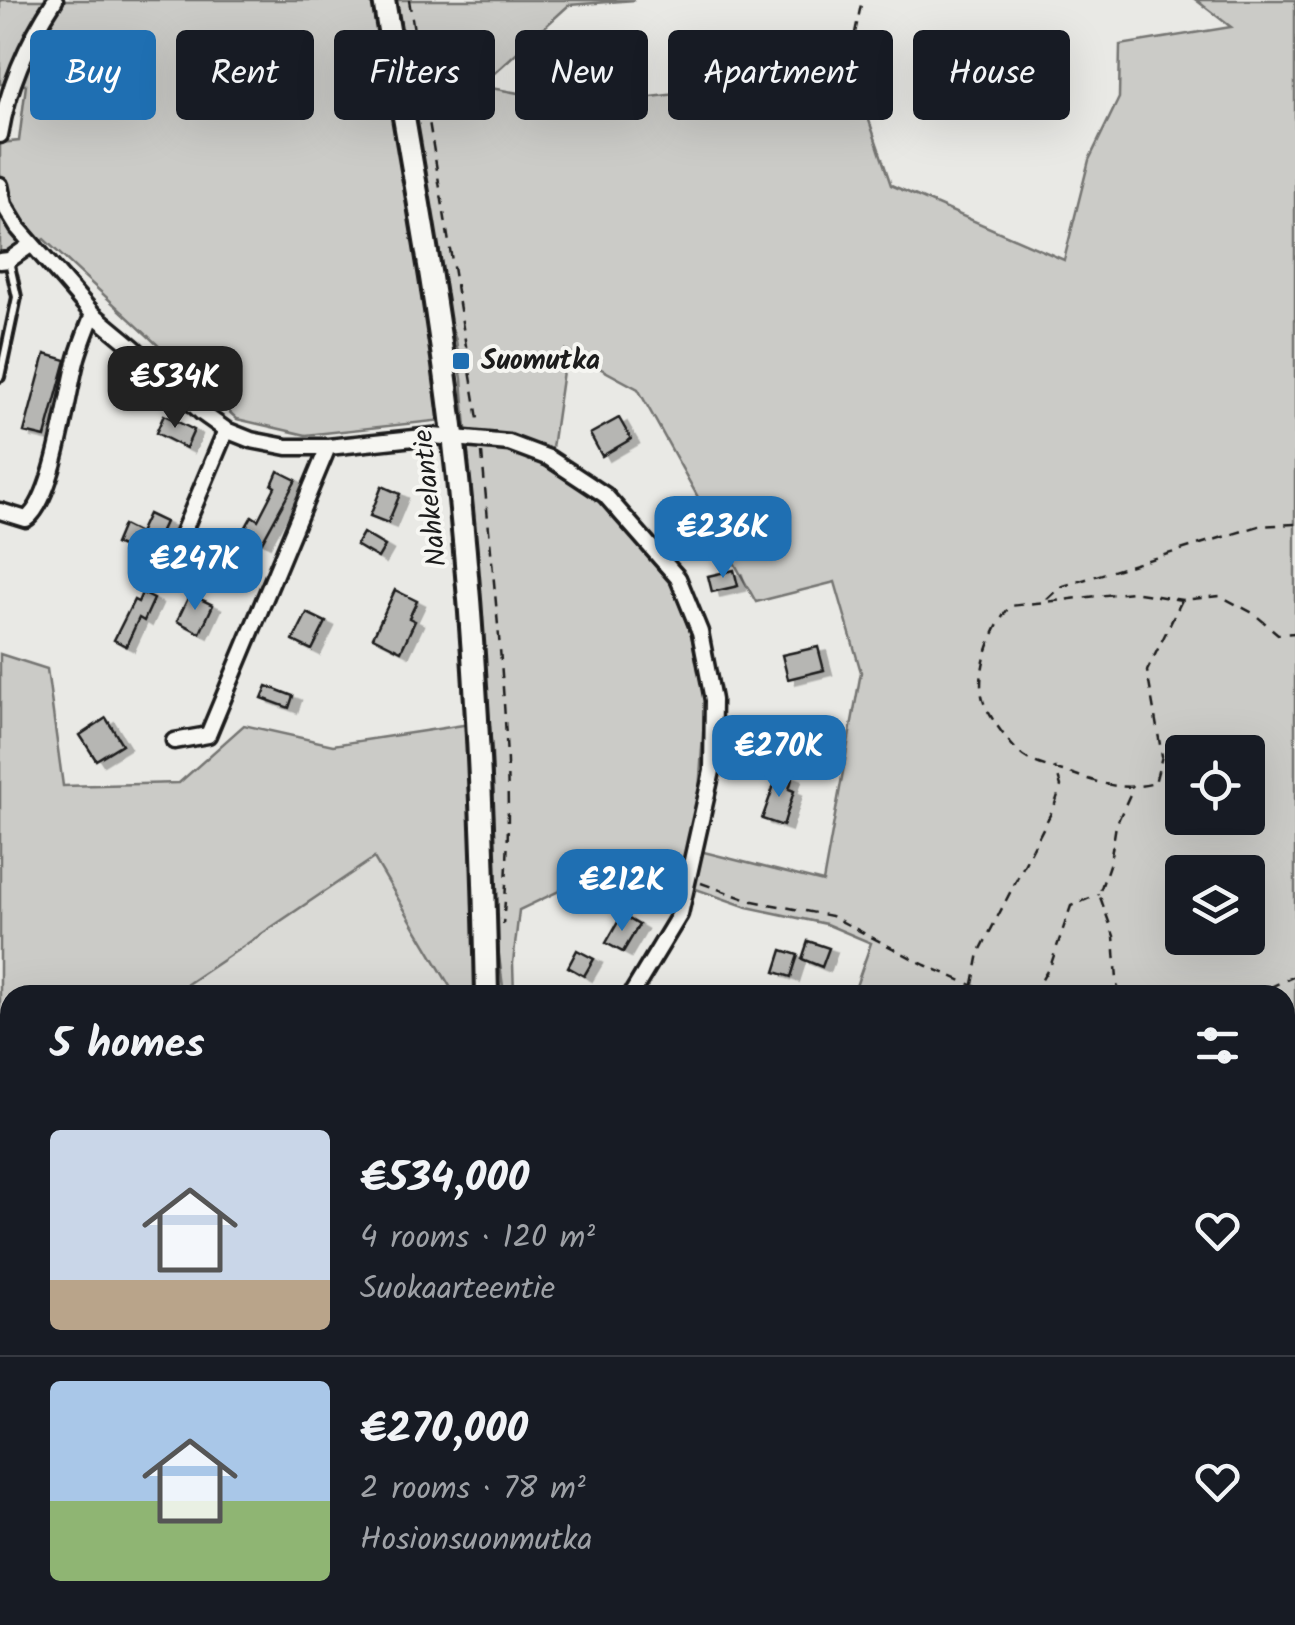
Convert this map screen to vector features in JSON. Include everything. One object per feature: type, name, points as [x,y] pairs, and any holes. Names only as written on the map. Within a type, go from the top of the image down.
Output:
[{"type":"main road","name":"Nahkelantie","points":[[384,0],[453,436],[472,626],[483,800],[487,985]]},
{"type":"street","points":[[0,134],[24,53],[54,0]]},
{"type":"street","points":[[0,185],[4,205],[32,244],[93,314],[202,414],[226,430],[287,447],[328,448],[453,436],[509,444],[549,458],[604,495],[678,578],[700,632],[714,700],[712,772],[680,914],[637,985]]},
{"type":"street","points":[[4,260],[32,244]]},
{"type":"street","points":[[0,511],[26,519],[35,514],[47,489],[77,355],[93,314]]},
{"type":"street","points":[[164,578],[226,430]]},
{"type":"street","points":[[174,741],[208,735],[328,448]]},
{"type":"lane","points":[[0,377],[17,297],[4,260]]},
{"type":"path","points":[[854,30],[862,0]]},
{"type":"path","points":[[461,361],[470,360]]},
{"type":"path","points":[[1046,600],[1060,587],[1259,526],[1295,524]]},
{"type":"path","points":[[1182,600],[1147,671],[1162,756],[1155,782],[1132,789],[1099,783],[1025,758],[1007,739],[983,699],[984,667],[1000,619],[1010,606],[1132,592],[1182,600],[1220,596],[1254,613],[1278,634],[1295,633]]},
{"type":"path","points":[[690,879],[748,900],[831,916],[973,985],[980,953],[1054,807],[1061,786],[1055,768]]},
{"type":"path","points":[[1117,985],[1114,936],[1099,894],[1110,862],[1116,825],[1132,789]]},
{"type":"path","points":[[1039,985],[1052,964],[1071,906],[1099,894]]},
{"type":"shaded area","points":[[0,0],[376,0],[381,30],[334,30],[334,120],[395,120],[443,420],[306,435],[237,419],[44,239],[0,269],[0,143],[19,141],[26,85],[0,84]]},
{"type":"shaded area","points":[[394,0],[635,0],[569,5],[542,30],[515,30],[515,54],[495,72],[495,30],[399,30]]},
{"type":"shaded area","points":[[1196,0],[1295,0],[1295,985],[856,985],[871,943],[826,924],[747,907],[693,888],[700,851],[823,882],[861,672],[835,582],[756,602],[638,389],[566,350],[550,462],[606,507],[672,586],[691,634],[705,704],[699,792],[678,886],[605,869],[519,910],[514,985],[503,985],[498,948],[492,752],[462,379],[456,340],[445,311],[414,120],[495,120],[495,89],[515,92],[515,120],[648,120],[648,97],[668,95],[668,120],[869,120],[891,185],[1064,260],[1089,160],[1119,98],[1120,45],[1231,27]]},
{"type":"shaded area","points":[[0,654],[47,669],[63,786],[179,783],[244,725],[333,745],[470,724],[478,985],[449,985],[374,858],[186,985],[0,985]]},
{"type":"shaded area","points":[[375,858],[449,985],[186,985]]},
{"type":"building","points":[[45,354],[66,360],[45,437],[24,432]]},
{"type":"building","points":[[164,415],[194,430],[186,448],[156,433]]},
{"type":"building","points":[[619,418],[631,439],[602,456],[590,434]]},
{"type":"building","points":[[278,471],[296,480],[262,542],[243,532],[252,516],[258,520],[275,487],[272,485]]},
{"type":"building","points":[[382,486],[400,494],[388,523],[370,516]]},
{"type":"building","points":[[148,514],[165,522],[148,559],[115,544],[123,525],[139,533]]},
{"type":"building","points":[[363,533],[385,546],[378,558],[356,545]]},
{"type":"building","points":[[734,570],[738,586],[712,592],[708,576]]},
{"type":"building","points":[[395,590],[417,601],[409,618],[415,621],[401,651],[373,637]]},
{"type":"building","points":[[142,593],[154,599],[144,621],[139,618],[126,646],[114,640],[134,600],[138,602]]},
{"type":"building","points":[[190,594],[213,605],[200,633],[177,621]]},
{"type":"building","points":[[307,613],[326,622],[312,650],[293,641]]},
{"type":"building","points":[[818,647],[824,670],[788,679],[782,655]]},
{"type":"building","points":[[267,686],[293,696],[289,708],[262,698]]},
{"type":"building","points":[[106,718],[122,744],[96,760],[80,735]]},
{"type":"building","points":[[779,771],[793,776],[789,789],[794,791],[783,826],[762,819]]},
{"type":"building","points":[[622,915],[639,925],[623,952],[606,943]]},
{"type":"building","points":[[808,941],[829,948],[822,967],[802,959]]},
{"type":"building","points":[[577,950],[594,959],[584,976],[568,967]]},
{"type":"building","points":[[782,950],[798,955],[791,977],[775,972]]},
{"type":"place","name":"Suomutka","points":[[461,361]]}]
